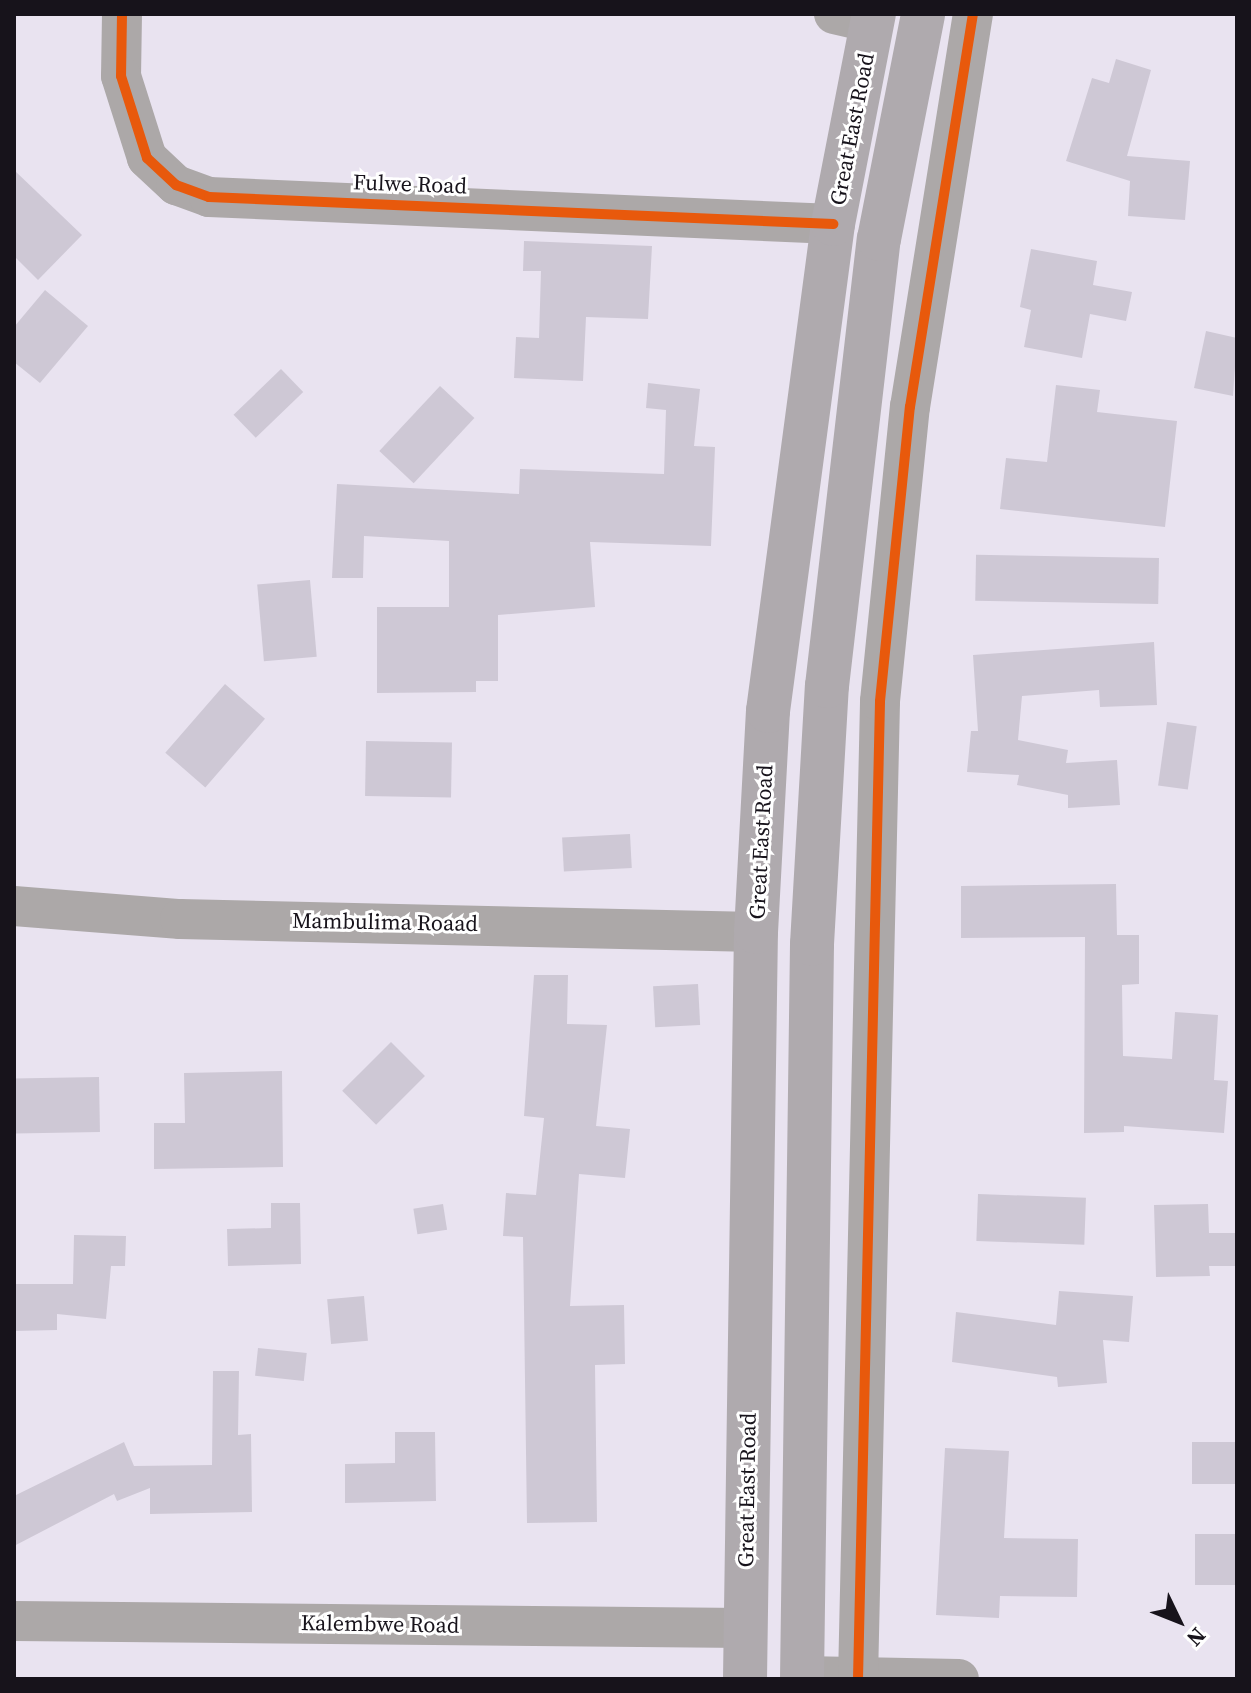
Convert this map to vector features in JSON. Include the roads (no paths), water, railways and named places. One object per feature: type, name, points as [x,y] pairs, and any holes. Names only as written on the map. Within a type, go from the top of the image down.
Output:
[{"type":"main road","name":"Great East Road","points":[[802,1678],[812,944],[827,686],[879,239],[923,14]]},
{"type":"main road","name":"Great East Road","points":[[745,1679],[756,932],[768,711],[860,17]]},
{"type":"street","name":"Fulwe Road","points":[[122,14],[121,76],[147,158],[176,185],[209,197],[833,224]]},
{"type":"street","points":[[858,1678],[880,701],[910,407],[973,14]]},
{"type":"street","name":"Mambulima Roaad","points":[[14,906],[180,919],[756,932]]},
{"type":"street","name":"Kalembwe Road","points":[[14,1621],[745,1628]]},
{"type":"street","points":[[802,1678],[959,1679]]}]
